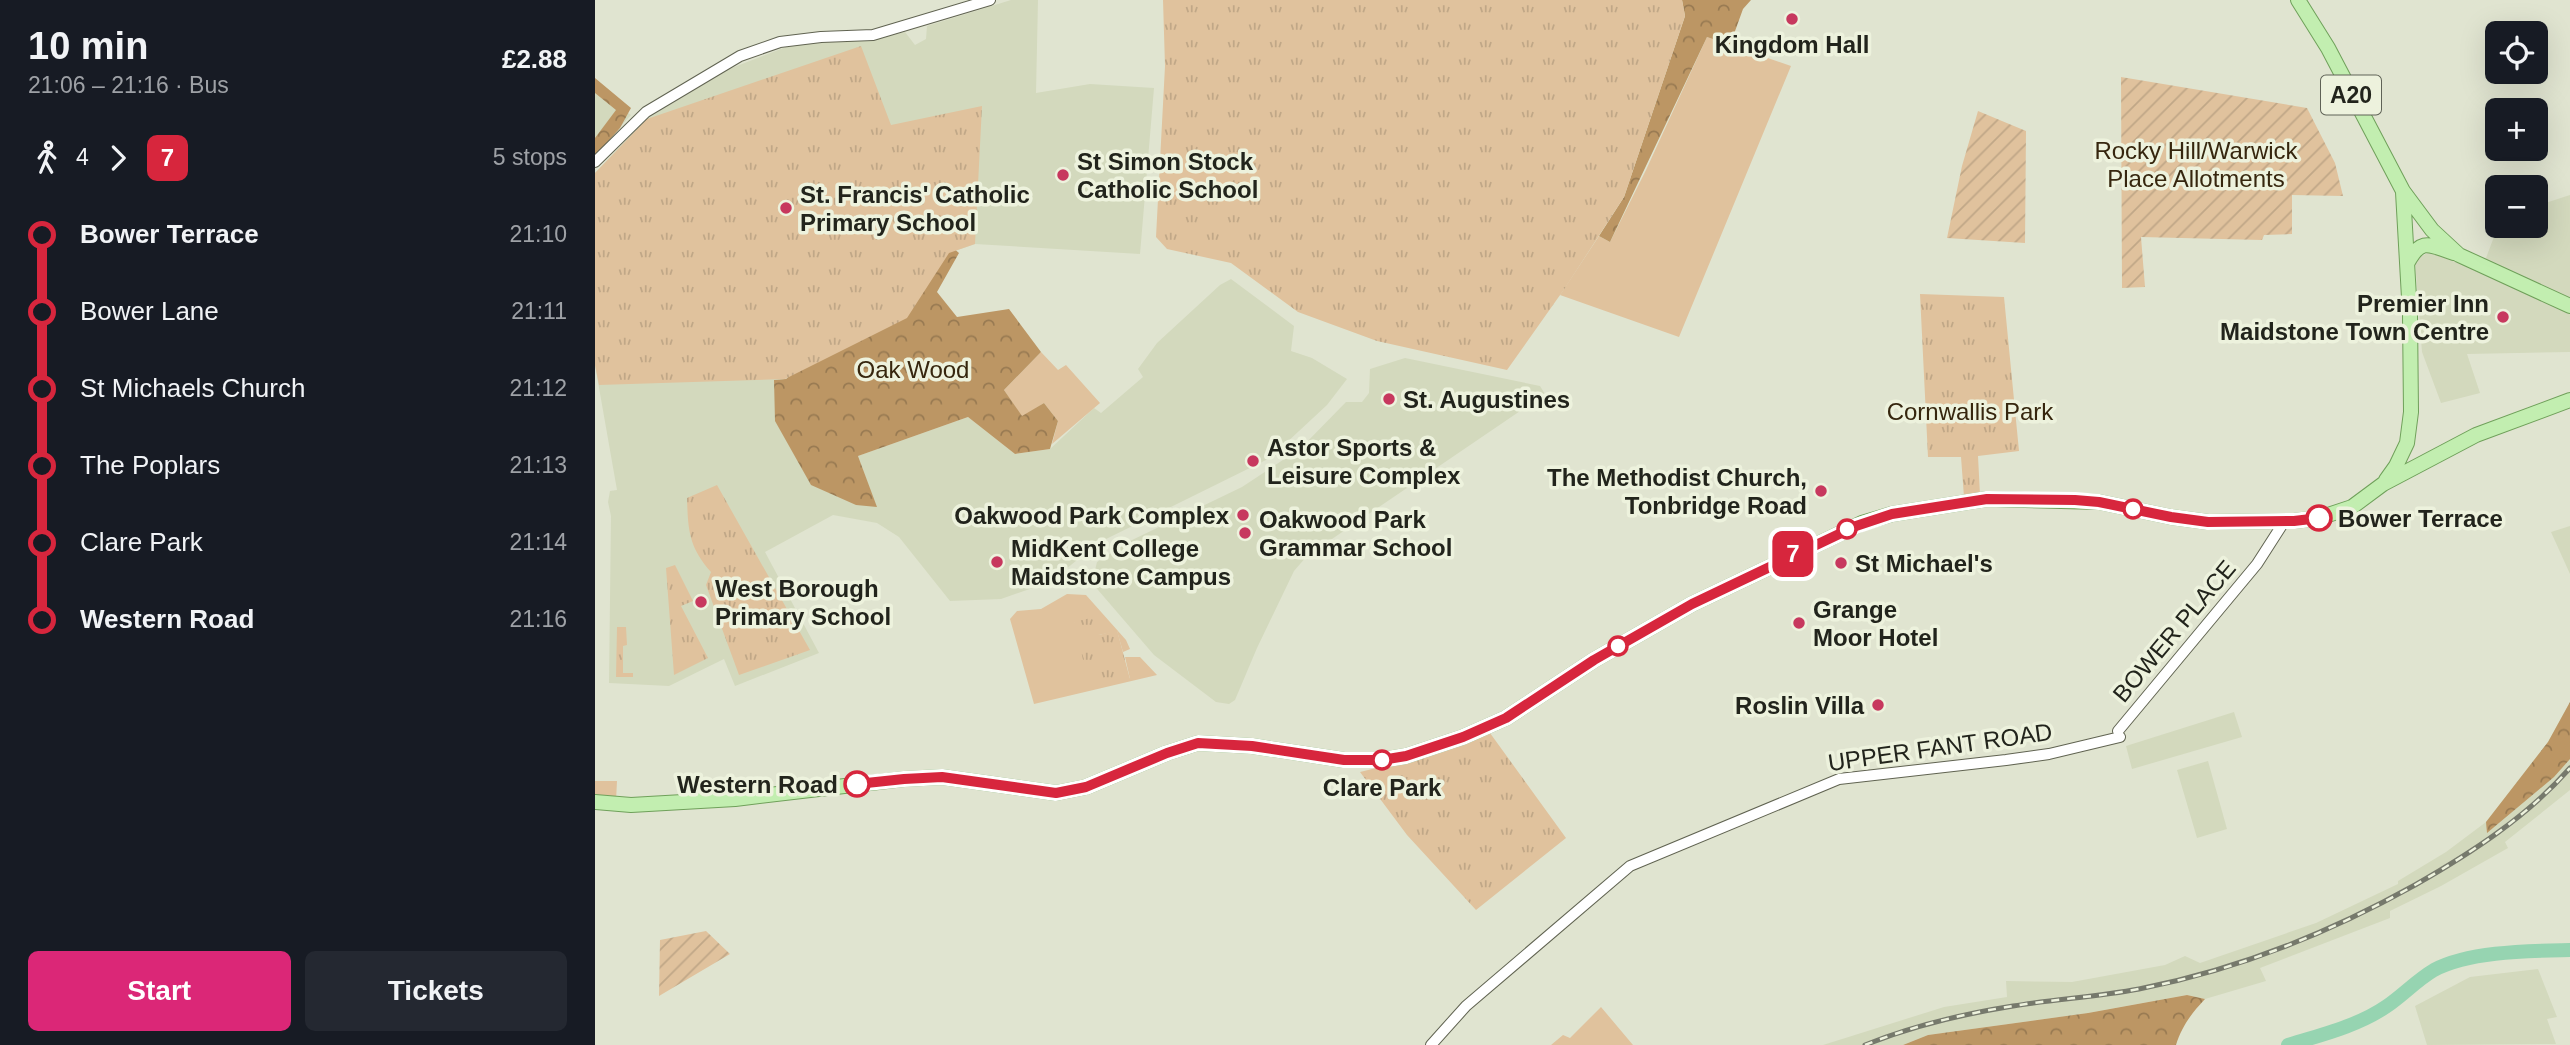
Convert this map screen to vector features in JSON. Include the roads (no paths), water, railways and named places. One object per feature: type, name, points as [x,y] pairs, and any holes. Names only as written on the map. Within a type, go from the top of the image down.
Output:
[{"type":"main road","name":"A20","points":[[2298,0],[2328,48],[2403,191],[2432,230],[2459,255]]},
{"type":"main road","name":"A20","points":[[2403,191],[2411,411],[2407,443]]},
{"type":"main road","name":"A20","points":[[2407,263],[2416,248],[2431,245],[2570,306]]},
{"type":"main road","points":[[595,802],[631,805],[735,799],[942,777],[1056,793],[1086,787],[1198,743],[1252,746],[1344,760],[1382,760],[1406,756],[1463,737],[1506,718],[1583,666],[1692,604],[1856,526],[1892,514],[1987,499],[2099,502],[2208,522],[2284,522],[2319,518],[2351,507],[2383,484],[2476,435],[2570,400]]},
{"type":"main road","points":[[2383,484],[2396,466],[2407,443],[2422,462]]},
{"type":"street","points":[[595,162],[646,112],[740,56],[780,42],[873,35],[990,0]]},
{"type":"street","name":"BOWER PLACE","points":[[2119,734],[2257,564],[2284,522]]},
{"type":"street","name":"UPPER FANT ROAD","points":[[1431,1045],[1465,1006],[1630,866],[1839,779],[2017,759],[2119,734]]},
{"type":"waterway","points":[[2288,1045],[2339,1029],[2376,1013],[2428,974],[2449,964],[2501,953],[2570,950]]},
{"type":"railway","points":[[1865,1045],[1919,1026],[1975,1013],[2123,992],[2175,981],[2211,972],[2281,948],[2382,903],[2457,860],[2517,818],[2570,768]]},
{"type":"place","name":"Kingdom Hall","points":[[1792,19]]},
{"type":"place","name":"St Simon Stock Catholic School","points":[[1063,175]]},
{"type":"place","name":"St. Francis' Catholic Primary School","points":[[786,208]]},
{"type":"place","name":"Premier Inn Maidstone Town Centre","points":[[2503,317]]},
{"type":"place","name":"St. Augustines","points":[[1389,399]]},
{"type":"place","name":"Astor Sports & Leisure Complex","points":[[1253,461]]},
{"type":"place","name":"The Methodist Church, Tonbridge Road","points":[[1821,491]]},
{"type":"place","name":"Oakwood Park Complex","points":[[1243,515]]},
{"type":"place","name":"Bower Terrace","points":[[2319,518]]},
{"type":"place","name":"Oakwood Park Grammar School","points":[[1245,533]]},
{"type":"place","name":"MidKent College Maidstone Campus","points":[[997,562]]},
{"type":"place","name":"St Michael's","points":[[1841,563]]},
{"type":"place","name":"West Borough Primary School","points":[[701,602]]},
{"type":"place","name":"Grange Moor Hotel","points":[[1799,623]]},
{"type":"place","name":"Roslin Villa","points":[[1878,705]]},
{"type":"place","name":"Clare Park","points":[[1382,760]]},
{"type":"place","name":"Western Road","points":[[857,784]]},
{"type":"park label","name":"Rocky Hill/Warwick Place Allotments","points":[[2196,164]]},
{"type":"park label","name":"Oak Wood","points":[[913,369]]},
{"type":"park label","name":"Cornwallis Park","points":[[1970,411]]}]
